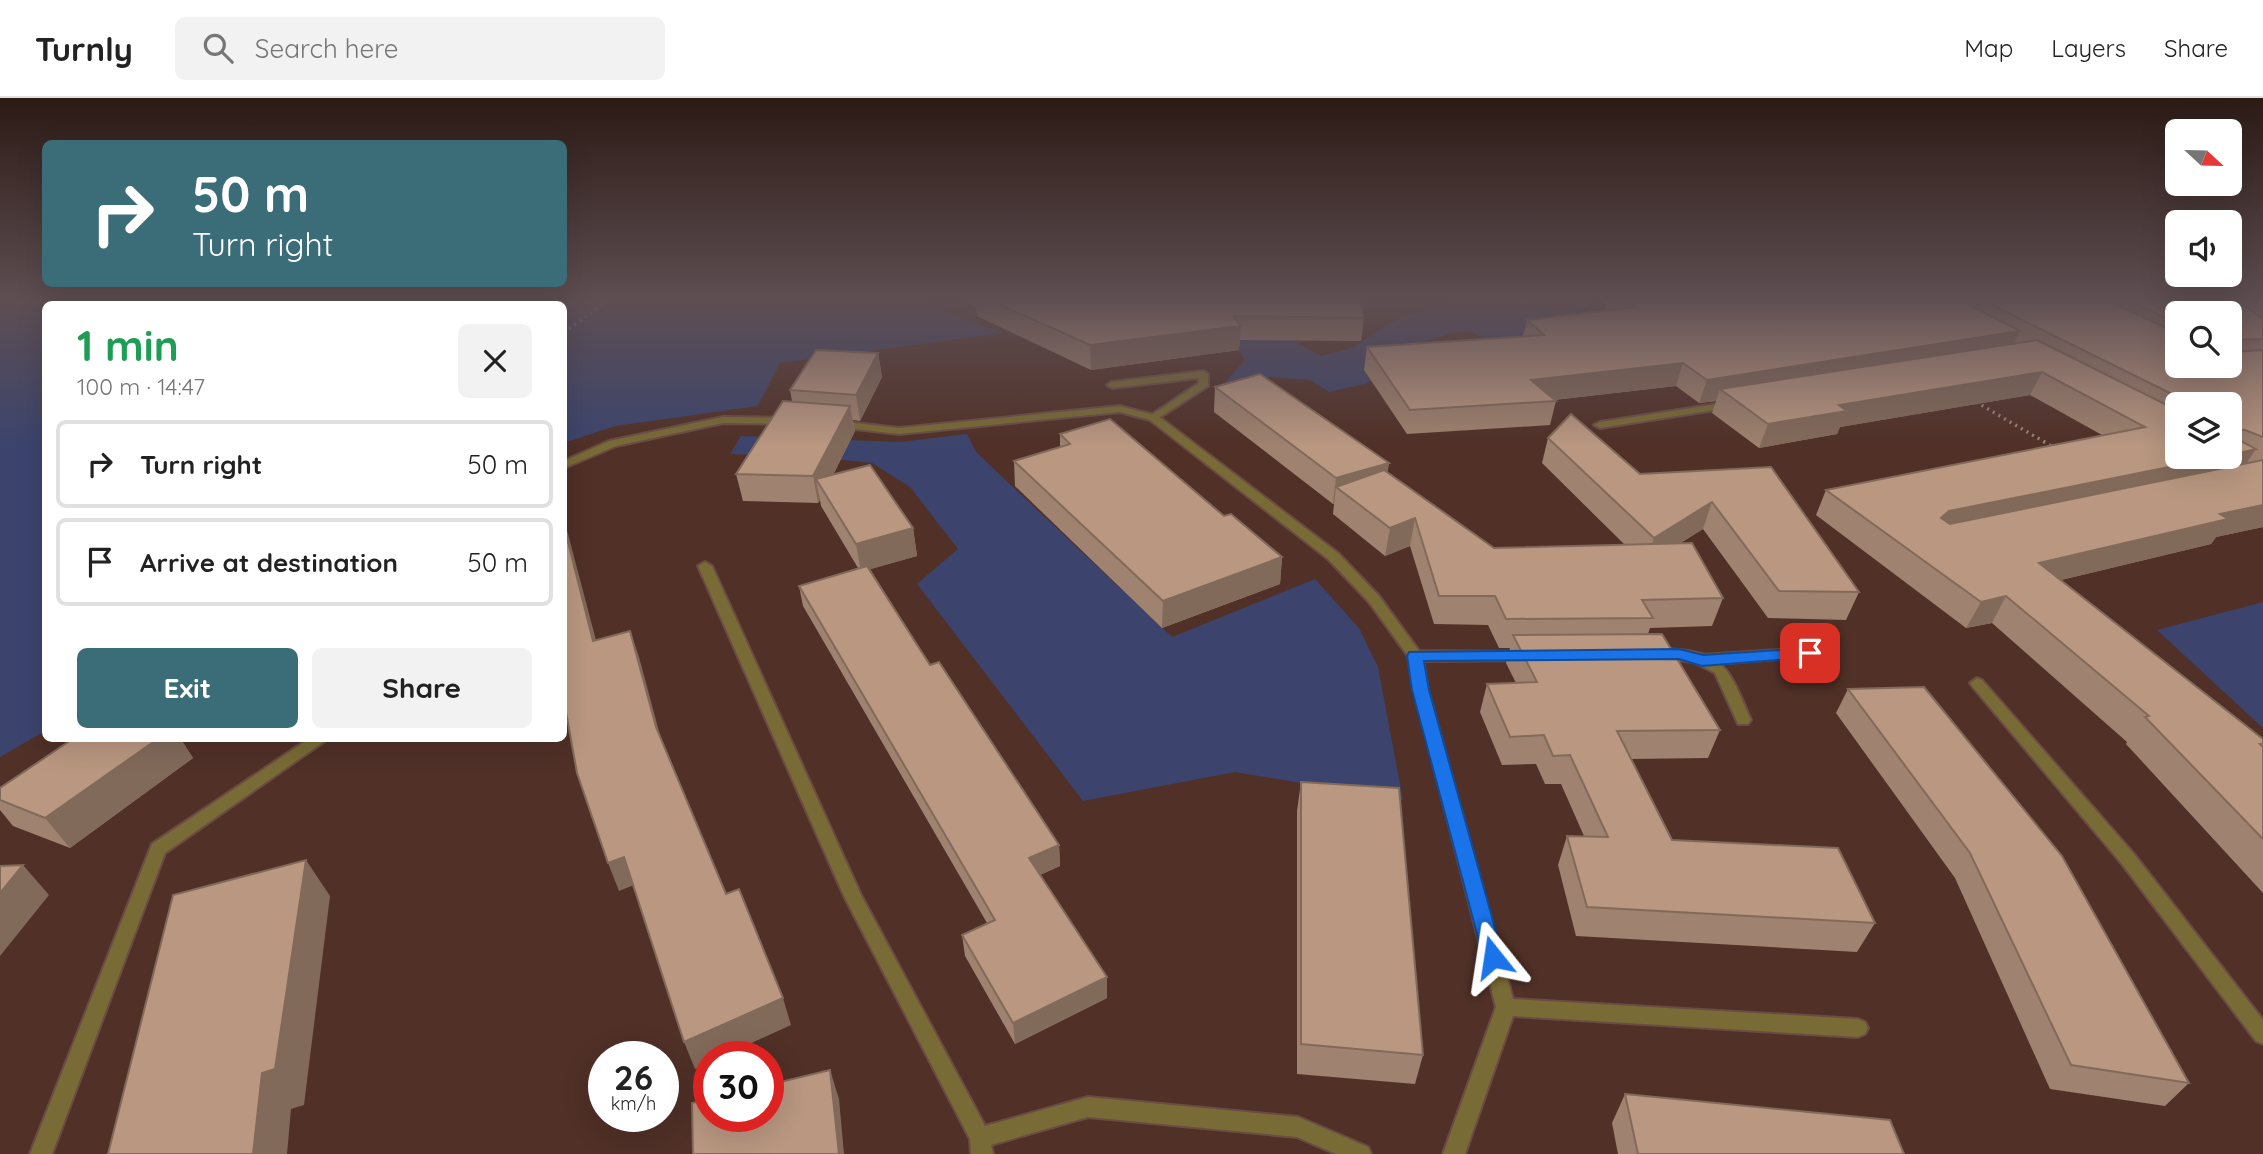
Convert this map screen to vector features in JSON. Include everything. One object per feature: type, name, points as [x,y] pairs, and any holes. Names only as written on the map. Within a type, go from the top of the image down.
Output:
[{"type":"street","points":[[1112,385],[1203,374],[1204,384],[1154,418]]},
{"type":"street","points":[[1600,425],[1736,404]]},
{"type":"street","points":[[826,423],[899,431],[1120,409],[1154,418],[1333,556],[1374,599],[1415,656],[1421,690],[1506,1007],[1454,1154]]},
{"type":"street","points":[[567,464],[613,443],[723,420],[801,421]]},
{"type":"street","points":[[705,566],[853,896],[981,1146],[1088,1107],[1298,1127],[1360,1154]]},
{"type":"street","points":[[1702,660],[1810,653]]},
{"type":"street","points":[[1637,654],[1679,654],[1702,660],[1721,671],[1743,720]]},
{"type":"street","points":[[1415,656],[1540,655]]},
{"type":"street","points":[[1977,684],[2128,859],[2263,1034]]},
{"type":"street","points":[[41,1154],[158,849],[316,742]]},
{"type":"street","points":[[1506,1007],[1858,1028]]},
{"type":"path","points":[[1976,401],[2060,450]]},
{"type":"shaded area","points":[[0,348],[42,348],[42,733],[0,757]]},
{"type":"shaded area","points":[[567,348],[890,348],[780,363],[758,406],[615,426],[567,442]]},
{"type":"shaded area","points":[[1237,348],[1307,348],[1321,356],[1351,348],[1418,348],[1399,370],[1364,384],[1329,392],[1310,380],[1269,377],[1252,393],[1217,391],[1245,360]]},
{"type":"shaded area","points":[[967,434],[976,452],[1172,637],[1315,579],[1359,628],[1378,667],[1403,800],[1235,772],[1083,801],[917,584],[958,549],[910,487],[872,463],[806,456],[730,454],[741,436],[900,442]]},
{"type":"shaded area","points":[[2263,602],[2263,728],[2157,630]]},
{"type":"building","points":[[1368,348],[1910,348],[1707,380],[1683,363],[1531,380],[1556,401],[1410,410]]},
{"type":"building","points":[[1983,348],[2054,348],[2165,404],[2165,468],[1949,511],[1941,518],[1950,524],[2219,469],[2242,469],[2242,464],[2263,460],[2263,505],[2220,514],[2228,519],[2039,563],[2263,739],[2263,744],[2260,744],[2263,747],[2263,839],[2145,717],[2149,716],[2006,596],[1981,602],[1826,490],[2145,427],[2042,372],[1839,405],[1847,411],[1768,424],[1720,389]]},
{"type":"building","points":[[2079,348],[2165,348],[2165,378],[2242,378],[2242,351],[2263,350],[2263,437],[2242,430],[2242,392],[2168,392]]},
{"type":"building","points":[[816,350],[878,353],[856,395],[790,390]]},
{"type":"building","points":[[1260,374],[1389,463],[1336,478],[1215,387]]},
{"type":"building","points":[[783,401],[850,406],[813,476],[736,474]]},
{"type":"building","points":[[1571,414],[1640,474],[1771,467],[1859,592],[1779,591],[1712,502],[1654,538],[1548,438]]},
{"type":"building","points":[[1110,419],[1224,516],[1231,514],[1282,557],[1163,601],[1014,461],[1070,444],[1060,434]]},
{"type":"building","points":[[2242,441],[2256,449],[2242,452]]},
{"type":"building","points":[[870,465],[913,528],[856,544],[816,479]]},
{"type":"building","points":[[1384,470],[1494,548],[1692,543],[1723,598],[1642,600],[1653,618],[1506,619],[1495,596],[1439,596],[1415,518],[1390,528],[1336,487]]},
{"type":"building","points":[[567,538],[593,641],[630,631],[656,727],[726,894],[739,889],[783,998],[684,1042],[624,857],[608,863],[577,773],[567,718]]},
{"type":"building","points":[[867,566],[930,665],[939,662],[1059,845],[1029,858],[1107,977],[1013,1023],[962,935],[995,920],[799,586]]},
{"type":"building","points":[[1662,634],[1720,730],[1617,731],[1672,840],[1838,848],[1875,923],[1587,907],[1567,836],[1608,837],[1570,755],[1553,756],[1544,735],[1510,737],[1487,684],[1537,682],[1513,635]]},
{"type":"building","points":[[1924,687],[2062,856],[2189,1083],[2071,1065],[1970,853],[1848,689]]},
{"type":"building","points":[[68,742],[153,742],[45,818],[0,800],[0,788]]},
{"type":"building","points":[[1301,782],[1399,788],[1423,1055],[1301,1044]]},
{"type":"building","points":[[306,860],[275,1069],[262,1073],[253,1154],[108,1154],[173,895]]},
{"type":"building","points":[[23,865],[0,893],[0,866]]},
{"type":"building","points":[[830,1070],[839,1154],[693,1154],[692,1103],[693,1132],[784,1132],[784,1081]]},
{"type":"building","points":[[1625,1094],[1890,1120],[1904,1154],[1638,1154]]},
{"type":"route","points":[[1493,957],[1421,690],[1415,656],[1679,654],[1702,660],[1810,653]]}]
